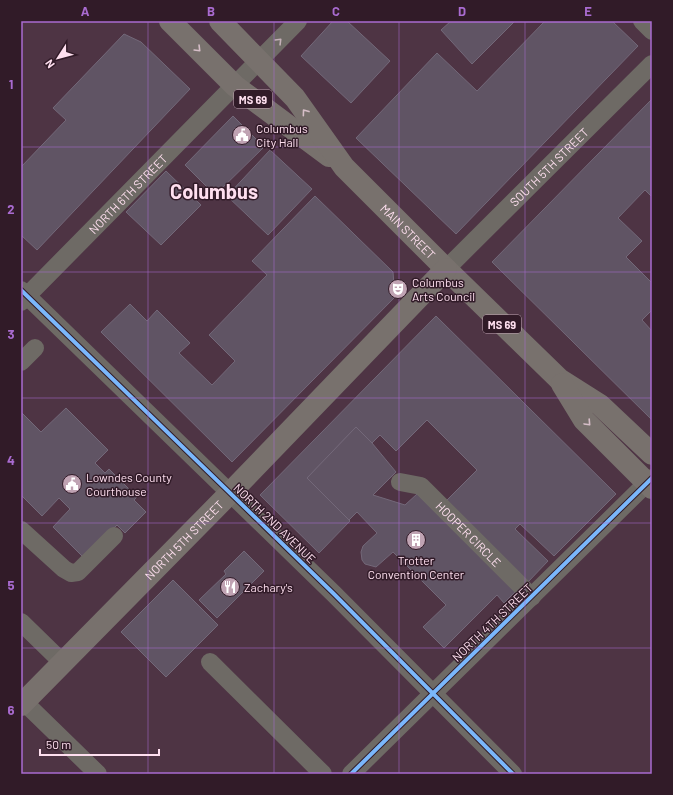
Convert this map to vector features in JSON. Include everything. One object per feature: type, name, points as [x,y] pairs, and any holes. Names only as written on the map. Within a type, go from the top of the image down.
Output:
[{"type":"main road","name":"MAIN STREET","points":[[170,21],[235,86],[344,167],[446,270],[559,379],[600,405],[652,454]]},
{"type":"main road","name":"MAIN STREET","points":[[220,21],[295,98],[344,167]]},
{"type":"main road","name":"NORTH 5TH STREET","points":[[22,702],[63,663],[230,493],[446,270]]},
{"type":"main road","name":"MAIN STREET","points":[[559,379],[584,420],[650,483]]},
{"type":"street","name":"NORTH 6TH STREET","points":[[23,296],[235,86],[298,21]]},
{"type":"street","points":[[642,21],[652,31]]},
{"type":"street","name":"SOUTH 5TH STREET","points":[[446,270],[652,64]]},
{"type":"street","name":"NORTH 2ND AVENUE","points":[[23,296],[230,493],[434,693],[513,774]]},
{"type":"street","points":[[21,362],[36,348]]},
{"type":"street","name":"HOOPER CIRCLE","points":[[400,482],[421,486],[532,598]]},
{"type":"street","name":"NORTH 4TH STREET","points":[[351,774],[650,483]]},
{"type":"street","points":[[21,530],[64,569],[71,573],[78,572],[114,536]]},
{"type":"street","points":[[21,622],[63,663]]},
{"type":"street","points":[[210,662],[323,774]]},
{"type":"street","points":[[22,702],[98,774]]},
{"type":"building","points":[[333,21],[347,21],[390,61],[351,103],[301,56]]},
{"type":"building","points":[[451,21],[515,21],[472,64],[441,30]]},
{"type":"building","points":[[545,21],[612,21],[638,46],[456,234],[356,138],[437,53],[477,91]]},
{"type":"building","points":[[124,34],[141,42],[190,89],[37,250],[21,235],[21,167],[66,120],[53,108]]},
{"type":"building","points":[[652,99],[652,197],[645,190],[618,218],[642,241],[626,257],[652,283],[652,310],[642,320],[652,331],[652,420],[492,262]]},
{"type":"building","points":[[233,116],[264,147],[215,195],[185,165]]},
{"type":"building","points":[[270,150],[312,189],[268,235],[227,196]]},
{"type":"building","points":[[166,171],[201,205],[161,245],[126,212]]},
{"type":"building","points":[[315,196],[393,272],[395,297],[232,462],[101,332],[130,304],[147,321],[157,310],[190,343],[179,353],[212,385],[235,361],[209,335],[267,275],[252,261]]},
{"type":"building","points":[[436,316],[616,494],[554,556],[520,524],[515,529],[548,561],[527,583],[445,502],[477,470],[427,420],[396,451],[380,435],[372,443],[356,427],[307,478],[350,521],[319,553],[260,495]]},
{"type":"building","name":"Lowndes County Courthouse","points":[[66,408],[108,450],[95,463],[105,473],[109,469],[137,497],[134,500],[146,512],[125,533],[117,525],[84,558],[53,527],[70,509],[59,498],[42,516],[21,495],[21,412],[41,432]]},
{"type":"building","name":"Trotter Convention Center","points":[[356,427],[372,443],[396,472],[373,495],[405,505],[417,494],[515,592],[504,603],[497,595],[444,648],[423,627],[446,605],[393,552],[376,567],[365,564],[362,560],[361,552],[363,546],[377,533],[357,512],[349,520],[307,478]]},
{"type":"building","name":"Zachary's","points":[[244,551],[264,571],[217,618],[199,600],[226,574],[224,571]]},
{"type":"building","points":[[173,580],[218,625],[166,677],[121,632]]},
{"type":"cycle path","points":[[21,290],[334,594],[513,774]]},
{"type":"cycle path","points":[[351,774],[652,478]]},
{"type":"place","name":"Columbus City Hall","points":[[242,135]]},
{"type":"place","name":"Columbus Arts Council","points":[[398,289]]},
{"type":"place","name":"Lowndes County Courthouse","points":[[72,484]]},
{"type":"place","name":"Trotter Convention Center","points":[[416,540]]},
{"type":"place","name":"Zachary's","points":[[230,587]]},
{"type":"district","name":"Columbus","points":[[214,191]]}]
